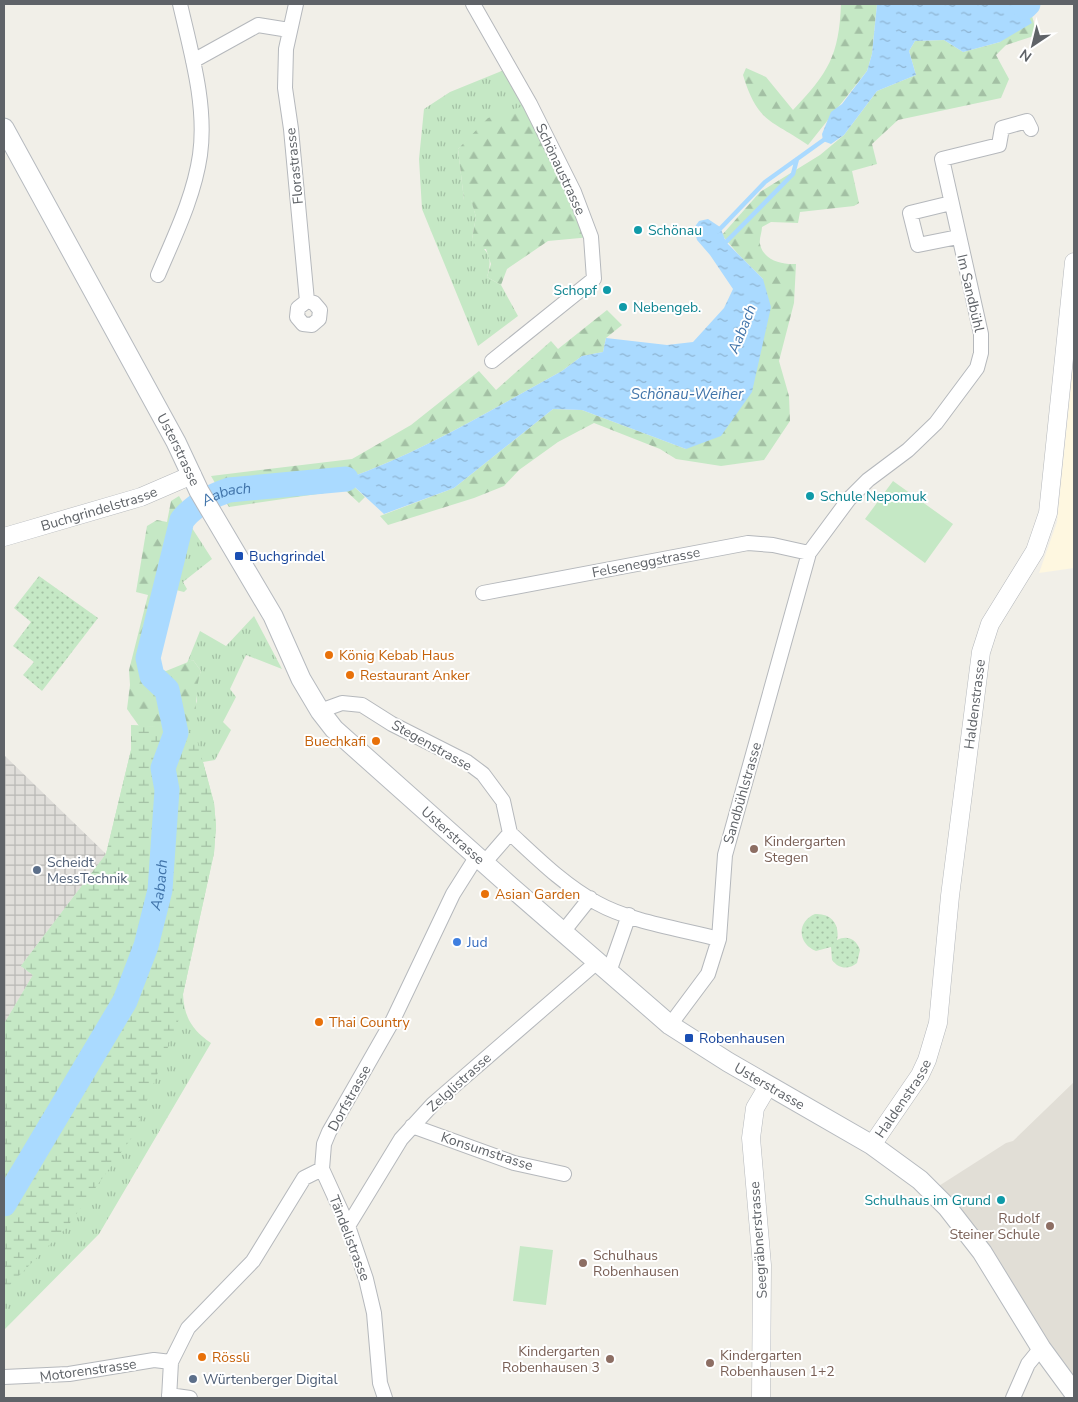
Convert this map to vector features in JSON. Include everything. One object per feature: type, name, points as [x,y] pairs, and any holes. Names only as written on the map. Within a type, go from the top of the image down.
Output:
[{"type":"main road","name":"Usterstrasse","points":[[4,128],[176,442],[211,512],[258,588],[301,679],[320,711],[348,743],[670,1025],[768,1086],[872,1146],[920,1180],[947,1207],[982,1252],[1041,1348],[1074,1393]]},
{"type":"street","points":[[158,275],[190,196],[200,155],[200,116],[193,60],[180,4]]},
{"type":"street","name":"Florastrasse","points":[[296,4],[289,30],[286,60],[286,101],[291,129],[307,301]]},
{"type":"street","name":"Schönaustrasse","points":[[473,4],[530,104],[574,192],[591,237],[594,279],[492,361]]},
{"type":"street","points":[[193,60],[258,25],[289,30]]},
{"type":"street","name":"Im Sandbühl","points":[[809,553],[849,499],[868,480],[908,450],[936,423],[977,368],[981,353],[981,334],[950,203],[942,159],[999,145],[1002,128],[1027,121],[1031,129]]},
{"type":"street","name":"Im Sandbühl","points":[[950,203],[910,213],[918,245],[958,236]]},
{"type":"street","name":"Haldenstrasse","points":[[872,1146],[920,1075],[927,1060],[938,1023],[950,896],[981,652],[990,624],[1035,551],[1048,513],[1074,262]]},
{"type":"street","name":"Buchgrindelstrasse","points":[[4,537],[195,483]]},
{"type":"street","name":"Felseneggstrasse","points":[[483,593],[748,543],[809,553]]},
{"type":"street","name":"Sandbühlstrasse","points":[[670,1025],[708,974],[719,938],[725,855],[809,553]]},
{"type":"street","name":"Stegenstrasse","points":[[320,711],[342,702],[362,705],[392,724],[467,762],[482,774],[503,801],[510,832]]},
{"type":"street","points":[[481,860],[510,832],[566,882],[590,898],[629,915],[719,938]]},
{"type":"street","name":"Dorfstrasse","points":[[322,1169],[324,1144],[329,1132],[393,1020],[453,894],[481,860]]},
{"type":"street","points":[[563,932],[590,898]]},
{"type":"street","points":[[603,967],[629,915]]},
{"type":"street","name":"Zelglistrasse","points":[[348,1226],[401,1139],[433,1104],[603,967]]},
{"type":"street","name":"Seegräbnerstrasse","points":[[762,1398],[762,1245],[750,1138],[755,1108],[768,1086]]},
{"type":"street","name":"Konsumstrasse","points":[[412,1126],[514,1163],[564,1174]]},
{"type":"street","points":[[190,1398],[169,1397],[171,1362],[177,1348],[193,1321],[253,1261],[300,1182],[312,1173],[322,1169]]},
{"type":"street","name":"Tändelistrasse","points":[[322,1169],[348,1226],[371,1299],[380,1383],[385,1398]]},
{"type":"street","points":[[1013,1398],[1028,1364],[1041,1348]]},
{"type":"street","name":"Motorenstrasse","points":[[4,1376],[48,1376],[154,1360],[171,1362]]},
{"type":"shaded area","points":[[1074,358],[1074,568],[1039,573],[1057,522]]},
{"type":"shaded area","points":[[4,755],[106,854],[21,966],[33,975],[4,1024]]},
{"type":"shaded area","name":"Rudolf Steiner Schule","points":[[1074,1082],[1074,1393],[931,1191],[1006,1143],[1013,1141]]},
{"type":"green space","points":[[841,4],[877,4],[872,54],[867,71],[808,145],[767,119],[760,112],[754,103],[743,75],[746,68],[766,77],[793,110],[815,85],[829,63],[838,37]]},
{"type":"green space","points":[[1022,4],[1037,4],[1031,12],[1037,35],[1006,45],[996,55],[1009,79],[1001,98],[898,120],[872,144],[877,164],[852,171],[859,203],[854,206],[800,212],[798,223],[771,222],[762,227],[760,244],[765,254],[769,258],[785,264],[796,264],[794,303],[779,361],[789,396],[790,421],[764,460],[721,466],[676,459],[660,449],[594,423],[558,442],[519,470],[504,486],[474,498],[388,525],[380,516],[454,488],[553,409],[582,410],[686,449],[763,279],[722,235],[760,192],[820,155],[844,135],[877,91],[916,75],[909,51],[915,41],[944,40],[963,52],[1000,42],[1025,7]]},
{"type":"green space","points":[[509,68],[530,104],[473,135],[458,149],[464,200],[471,199],[476,217],[472,239],[488,255],[490,264],[487,277],[501,285],[518,316],[478,346],[422,209],[419,159],[424,109],[450,92]]},
{"type":"green space","points":[[530,104],[591,237],[548,241],[507,269],[501,285],[487,277],[491,264],[486,249],[477,249],[472,239],[476,217],[471,200],[464,200],[458,149],[488,118]]},
{"type":"green space","points":[[607,310],[622,325],[606,338],[603,352],[582,356],[562,371],[456,430],[402,456],[346,479],[365,497],[359,503],[345,490],[229,507],[211,476],[352,459],[411,425],[479,371],[496,390],[551,341],[558,349]]},
{"type":"green space","points":[[893,481],[953,524],[925,563],[865,519]]},
{"type":"green space","points":[[179,496],[195,523],[178,549],[171,593],[153,668],[166,671],[193,660],[201,671],[197,690],[195,723],[187,729],[139,726],[127,709],[130,685],[129,670],[148,595],[136,592],[147,526],[157,520],[167,522],[171,501]]},
{"type":"green space","points":[[192,528],[212,559],[183,582],[187,589],[184,592],[172,589],[178,549]]},
{"type":"green space","points":[[39,576],[98,618],[42,691],[23,675],[34,662],[13,646],[31,622],[14,608]]},
{"type":"green space","points":[[254,616],[282,669],[246,655],[230,689],[236,697],[223,722],[231,730],[215,760],[203,762],[214,803],[216,826],[214,853],[183,994],[185,1010],[190,1022],[211,1043],[99,1234],[4,1330],[4,1024],[33,975],[21,966],[106,854],[131,750],[131,725],[187,729],[197,701],[195,688],[201,671],[193,660],[187,663],[200,631],[226,646]]},
{"type":"green space","points":[[131,725],[187,729],[197,740],[214,803],[216,826],[214,853],[183,994],[183,1009],[133,1136],[67,1227],[4,1291],[4,1024],[33,975],[21,966],[106,854],[131,750]]},
{"type":"green space","points":[[815,914],[821,914],[834,921],[838,935],[837,940],[848,938],[856,943],[860,950],[857,963],[844,968],[832,960],[831,947],[816,951],[810,948],[803,938],[802,927]]},
{"type":"green space","points":[[520,1246],[553,1250],[546,1305],[513,1301]]},
{"type":"water","points":[[877,4],[1022,4],[1032,23],[1000,42],[963,52],[944,40],[915,41],[909,51],[916,75],[877,91],[844,135],[831,144],[823,141],[822,134],[831,112],[842,104],[867,71],[872,54]]},
{"type":"water","name":"Schönau-Weiher","points":[[708,219],[720,227],[726,242],[763,279],[771,307],[752,392],[721,436],[686,449],[582,410],[553,409],[454,488],[384,514],[346,479],[402,456],[456,430],[562,371],[582,356],[603,352],[606,338],[667,345],[693,342],[724,308],[733,289],[710,255],[697,240],[694,228],[699,221]]},
{"type":"waterway","name":"Aabach","points":[[1025,7],[1028,4]]},
{"type":"waterway","name":"Aabach","points":[[718,231],[765,182],[825,139]]},
{"type":"waterway","name":"Aabach","points":[[726,242],[793,174],[797,159]]},
{"type":"waterway","name":"Aabach","points":[[4,1204],[125,1001],[146,946],[160,890],[167,790],[163,768],[176,733],[167,690],[152,676],[148,658],[182,520],[203,502],[229,490],[346,479]]},
{"type":"place","name":"Schönau","points":[[638,230]]},
{"type":"place","name":"Schopf","points":[[607,290]]},
{"type":"place","name":"Nebengeb.","points":[[623,307]]},
{"type":"place","name":"Schule Nepomuk","points":[[810,496]]},
{"type":"place","name":"Buchgrindel","points":[[239,556]]},
{"type":"place","name":"König Kebab Haus","points":[[329,655]]},
{"type":"place","name":"Restaurant Anker","points":[[350,675]]},
{"type":"place","name":"Buechkafi","points":[[376,741]]},
{"type":"place","name":"Kindergarten Stegen","points":[[754,849]]},
{"type":"place","name":"Scheidt MessTechnik","points":[[37,870]]},
{"type":"place","name":"Asian Garden","points":[[485,894]]},
{"type":"place","name":"Jud","points":[[457,942]]},
{"type":"place","name":"Thai Country","points":[[319,1022]]},
{"type":"place","name":"Robenhausen","points":[[689,1038]]},
{"type":"place","name":"Schulhaus im Grund","points":[[1001,1200]]},
{"type":"place","name":"Rudolf Steiner Schule","points":[[1050,1226]]},
{"type":"place","name":"Schulhaus Robenhausen","points":[[583,1263]]},
{"type":"place","name":"Rössli","points":[[202,1357]]},
{"type":"place","name":"Kindergarten Robenhausen 3","points":[[610,1359]]},
{"type":"place","name":"Kindergarten Robenhausen 1+2","points":[[710,1363]]},
{"type":"place","name":"Würtenberger Digital","points":[[193,1379]]}]
